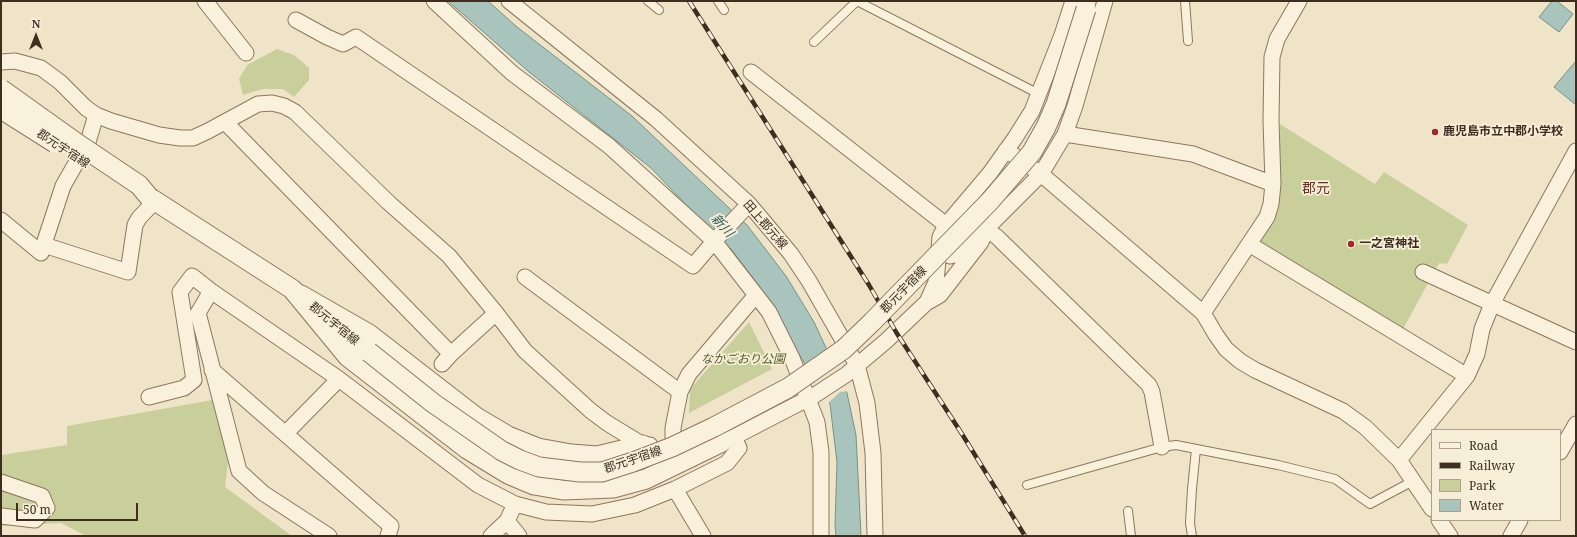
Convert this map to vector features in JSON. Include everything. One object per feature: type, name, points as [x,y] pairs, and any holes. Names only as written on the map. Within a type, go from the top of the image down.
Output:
[{"type":"street","points":[[205,1],[246,53]]},
{"type":"street","points":[[434,1],[512,73],[609,146],[715,240],[769,312],[812,396],[821,452],[821,536]]},
{"type":"street","name":"田上郡元線","points":[[509,1],[656,119],[748,204],[791,254],[813,288],[867,402],[873,453],[875,536]]},
{"type":"street","points":[[940,247],[950,256],[959,254],[969,246],[1041,174],[1065,134],[1075,106],[1105,1]]},
{"type":"street","points":[[1203,313],[1267,217],[1271,204],[1273,184],[1271,121],[1272,57],[1277,38],[1299,1]]},
{"type":"street","points":[[926,303],[936,282],[940,237],[946,225],[990,173],[1032,110],[1082,4]]},
{"type":"street","name":"郡元宇宿線","points":[[1,109],[126,190],[152,199],[292,289],[433,403],[502,451],[539,467],[580,472],[602,472],[672,447],[788,388],[844,349],[872,322],[990,201],[1032,152],[1046,127],[1056,104],[1082,4]]},
{"type":"street","points":[[296,20],[343,44],[356,37],[693,266],[748,204]]},
{"type":"street","points":[[1,62],[15,61],[41,68],[60,82],[86,108],[96,115],[159,135],[193,138],[258,104],[272,103],[284,106],[296,112],[389,203],[449,256],[525,351],[591,411],[607,423],[643,445]]},
{"type":"street","points":[[751,72],[946,225]]},
{"type":"street","points":[[1,89],[139,185],[152,199],[135,225],[128,272],[44,245]]},
{"type":"street","points":[[1,220],[41,253],[63,186],[88,142],[96,115]]},
{"type":"street","points":[[225,122],[446,359],[496,313]]},
{"type":"street","points":[[1065,134],[1193,154],[1273,184]]},
{"type":"street","points":[[1006,150],[1041,174],[1203,313],[1226,349],[1240,362],[1343,411],[1365,428],[1399,460],[1431,508]]},
{"type":"street","points":[[1399,460],[1467,376],[1477,354],[1482,329],[1492,304],[1576,152]]},
{"type":"street","points":[[292,289],[348,357],[467,449],[508,474],[534,485],[563,490],[613,488],[646,479],[728,440],[812,396],[852,370],[886,341],[926,303],[940,295],[981,242],[986,229]]},
{"type":"street","points":[[986,229],[997,237],[1148,385],[1152,392],[1162,446]]},
{"type":"street","points":[[1249,244],[1467,376]]},
{"type":"street","points":[[1423,272],[1576,342]]},
{"type":"street","points":[[149,397],[184,388],[194,380],[180,292],[192,276],[339,379],[478,485],[515,504],[546,512],[592,514],[636,505],[675,489],[727,463],[739,448],[728,440]]},
{"type":"street","points":[[524,277],[680,392]]},
{"type":"street","points":[[292,289],[369,334],[476,417],[508,436],[538,448],[571,454],[597,456],[643,445],[706,447],[728,440]]},
{"type":"street","points":[[212,291],[198,313],[239,471],[263,493],[329,536]]},
{"type":"street","points":[[673,447],[673,428],[680,392],[688,374],[756,295]]},
{"type":"street","points":[[212,370],[391,526],[388,536]]},
{"type":"street","points":[[285,434],[339,379]]},
{"type":"street","points":[[1561,450],[1576,424]]},
{"type":"street","points":[[1,482],[42,496],[47,508],[35,520],[1,516]]},
{"type":"street","points":[[675,489],[703,536]]},
{"type":"street","points":[[490,536],[507,522],[515,504]]},
{"type":"street","points":[[1440,521],[1450,536]]},
{"type":"street","points":[[1510,536],[1519,521]]},
{"type":"street","points":[[507,522],[519,536]]},
{"type":"lane","points":[[648,1],[659,10]]},
{"type":"lane","points":[[718,1],[724,10]]},
{"type":"lane","points":[[814,42],[857,1],[1039,94]]},
{"type":"lane","points":[[1185,1],[1188,41]]},
{"type":"lane","points":[[1027,484],[1162,446],[1176,445],[1278,465],[1335,479],[1370,504],[1413,481]]},
{"type":"lane","points":[[1192,536],[1190,523],[1196,449]]},
{"type":"lane","points":[[1128,511],[1131,536]]},
{"type":"green space","points":[[277,49],[294,55],[309,68],[309,80],[294,97],[283,89],[263,89],[243,95],[239,79],[247,65]]},
{"type":"green space","points":[[1280,124],[1375,184],[1384,172],[1468,225],[1447,264],[1439,263],[1402,331],[1259,249],[1259,239],[1271,221],[1279,201]]},
{"type":"green space","name":"なかごおり公園","points":[[749,322],[772,369],[689,413],[690,389]]},
{"type":"green space","points":[[218,399],[229,453],[225,487],[292,536],[86,536],[61,523],[1,526],[1,455],[67,445],[67,426]]},
{"type":"water","name":"新川","points":[[448,1],[488,1],[517,27],[632,116],[747,225],[786,276],[814,322],[847,393],[856,435],[861,536],[836,536],[837,462],[830,404],[795,348],[775,307],[731,249],[709,229],[651,168],[529,72]]},
{"type":"water","points":[[1552,1],[1557,1],[1573,14],[1559,32],[1539,17]]},
{"type":"water","points":[[1576,61],[1576,105],[1554,87]]},
{"type":"pier","points":[[828,348],[849,391],[840,392],[827,404],[803,365]]},
{"type":"railway","points":[[689,1],[869,285],[896,332],[962,434],[1025,536]]},
{"type":"place","name":"鹿児島市立中郡小学校","points":[[1435,132]]},
{"type":"place","name":"一之宮神社","points":[[1351,244]]},
{"type":"district","name":"郡元","points":[[1316,189]]}]
